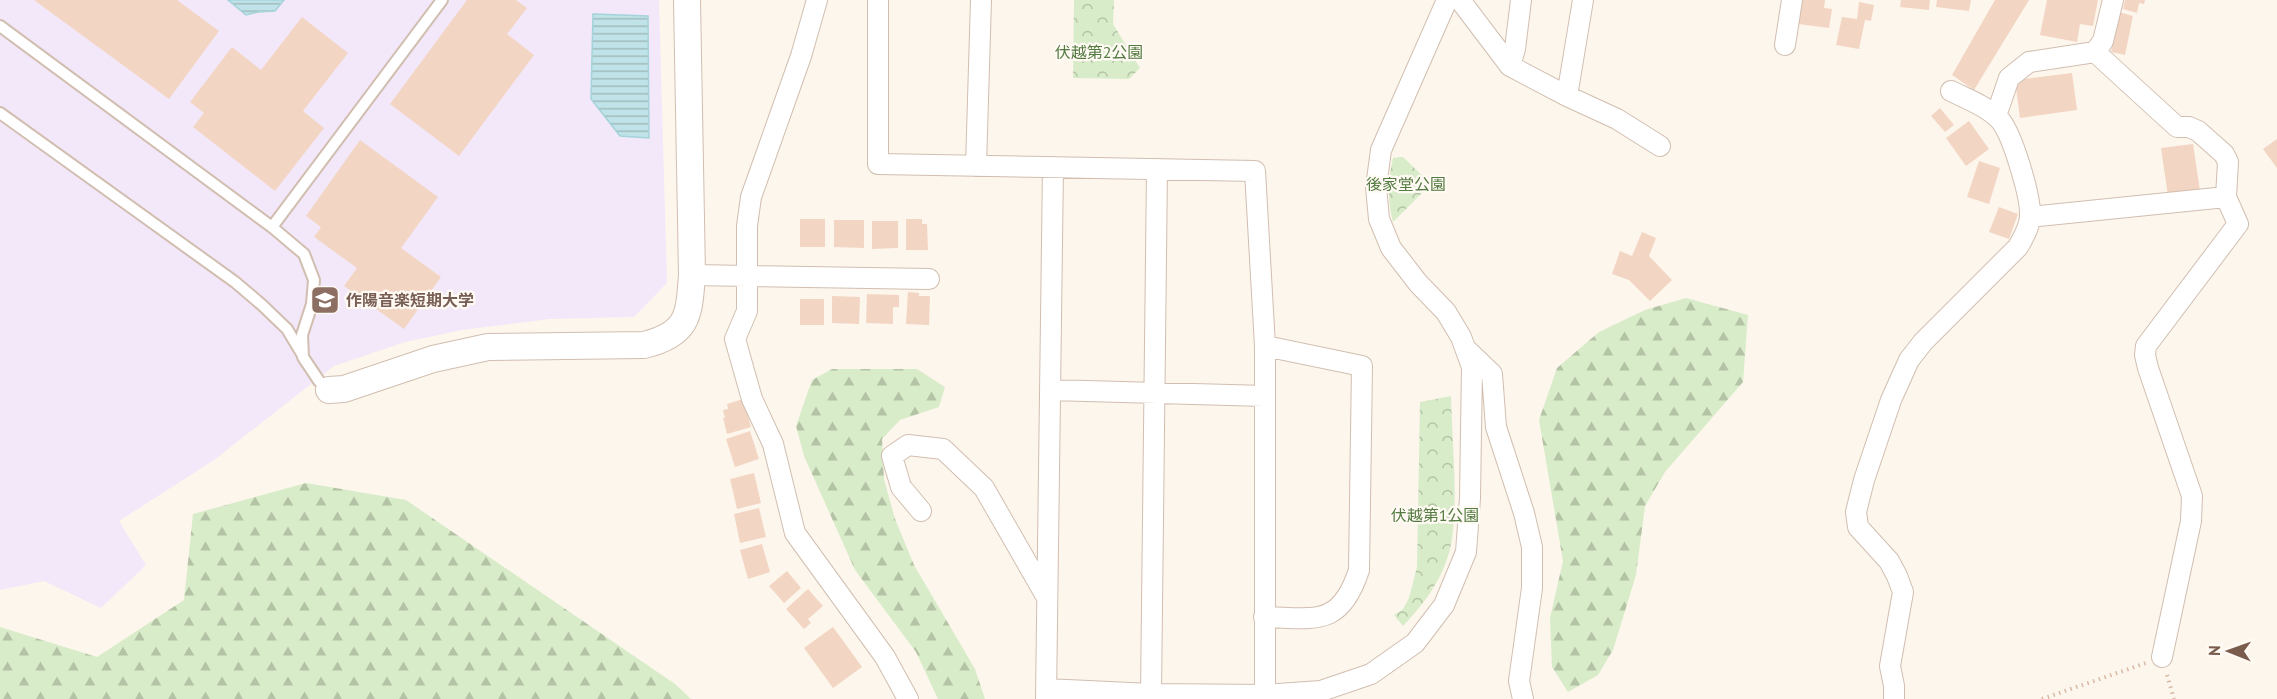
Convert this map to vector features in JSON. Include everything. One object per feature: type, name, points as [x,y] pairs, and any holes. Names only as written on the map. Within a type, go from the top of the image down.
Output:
[{"type":"street","points":[[329,390],[344,389],[433,359],[488,347],[644,345],[661,341],[675,333],[689,309],[692,275],[687,0]]},
{"type":"street","points":[[817,0],[778,124],[751,197],[747,226],[747,311],[735,339],[752,399],[773,444],[795,533],[885,657],[908,699]]},
{"type":"street","points":[[878,0],[878,164],[1255,171],[1265,346],[1265,695]]},
{"type":"street","points":[[976,166],[981,0]]},
{"type":"street","points":[[1053,167],[1046,694],[1265,695],[1321,691],[1371,674],[1415,643],[1444,605],[1466,552],[1470,498],[1472,367],[1461,337],[1446,312],[1418,283],[1391,248],[1379,219],[1376,187],[1381,150],[1447,0]]},
{"type":"street","points":[[1460,0],[1510,66],[1617,119],[1660,146]]},
{"type":"street","points":[[1510,66],[1515,49],[1521,0]]},
{"type":"street","points":[[1567,96],[1583,0]]},
{"type":"street","points":[[1785,45],[1792,0]]},
{"type":"street","points":[[1996,116],[2009,78],[2029,62],[2095,52],[2103,41],[2113,0]]},
{"type":"street","points":[[2095,52],[2176,127],[2189,127],[2198,131],[2224,154],[2228,162],[2226,197],[2238,224],[2146,346],[2145,355],[2148,368],[2192,496],[2191,521],[2162,657]]},
{"type":"street","points":[[1894,699],[1890,666],[1903,592],[1889,561],[1858,528],[1856,512],[1864,480],[1891,400],[1909,360],[1923,342],[2018,247],[2026,232],[2030,216],[2023,175],[2006,130],[1996,116],[1951,91]]},
{"type":"street","points":[[1151,694],[1157,169]]},
{"type":"street","points":[[2030,216],[2226,197]]},
{"type":"street","points":[[692,275],[748,274],[929,279]]},
{"type":"street","points":[[1264,617],[1321,618],[1336,609],[1349,596],[1355,582],[1359,570],[1362,366],[1265,346]]},
{"type":"street","points":[[1465,348],[1492,374],[1496,427],[1524,513],[1532,547],[1532,588],[1520,681],[1524,699]]},
{"type":"street","points":[[1050,390],[1264,396]]},
{"type":"street","points":[[921,511],[901,487],[892,456],[908,445],[943,448],[984,488],[1047,598]]},
{"type":"lane","points":[[272,227],[442,0]]},
{"type":"lane","points":[[0,26],[272,227],[304,254],[314,280],[312,304],[302,335],[303,357]]},
{"type":"lane","points":[[0,113],[236,282],[287,330],[319,381],[329,390]]},
{"type":"path","points":[[2042,699],[2162,657],[2174,699]]},
{"type":"shaded area","name":"作陽音楽短期大学","points":[[0,0],[659,0],[667,283],[634,317],[550,319],[462,330],[405,342],[334,366],[214,460],[119,521],[146,565],[101,608],[44,581],[0,590]]},
{"type":"green space","name":"伏越第2公園","points":[[1074,0],[1114,0],[1113,24],[1140,68],[1129,79],[1073,78]]},
{"type":"green space","name":"後家堂公園","points":[[1403,157],[1431,184],[1393,222],[1389,198],[1390,174],[1393,158]]},
{"type":"green space","points":[[1686,298],[1748,315],[1743,382],[1665,472],[1645,506],[1636,575],[1613,650],[1598,675],[1568,692],[1552,667],[1550,618],[1563,561],[1539,420],[1557,368],[1599,332],[1645,310]]},
{"type":"green space","points":[[832,369],[917,369],[945,387],[939,407],[900,420],[882,439],[884,479],[895,519],[914,565],[975,669],[985,699],[938,699],[916,652],[855,570],[804,456],[796,426],[812,380]]},
{"type":"green space","name":"伏越第1公園","points":[[1451,396],[1455,505],[1452,539],[1445,564],[1434,586],[1403,626],[1394,615],[1403,609],[1409,598],[1417,567],[1420,402]]},
{"type":"green space","points":[[306,483],[406,500],[675,684],[691,699],[0,699],[0,627],[97,657],[184,600],[193,514]]},
{"type":"water","points":[[228,0],[284,0],[275,11],[246,15]]},
{"type":"water","points":[[593,14],[648,16],[649,138],[620,136],[591,99]]},
{"type":"building","points":[[34,0],[177,0],[219,31],[169,99]]},
{"type":"building","points":[[467,0],[516,0],[527,8],[507,34],[534,55],[459,156],[390,104]]},
{"type":"building","points":[[1801,0],[1825,0],[1824,8],[1832,9],[1829,28],[1798,24]]},
{"type":"building","points":[[1901,0],[1930,0],[1929,10],[1900,7]]},
{"type":"building","points":[[1937,0],[1971,0],[1969,11],[1936,7]]},
{"type":"building","points":[[1995,0],[2029,0],[1974,90],[1952,75]]},
{"type":"building","points":[[2047,0],[2098,0],[2093,26],[2080,24],[2077,42],[2040,35]]},
{"type":"building","points":[[2125,0],[2145,0],[2144,4],[2139,3],[2137,13],[2123,9]]},
{"type":"building","points":[[1859,2],[1874,5],[1871,21],[1865,20],[1859,49],[1836,45],[1842,17],[1857,19]]},
{"type":"building","points":[[2119,12],[2133,16],[2125,55],[2111,52]]},
{"type":"building","points":[[302,17],[348,53],[303,111],[324,128],[275,191],[193,127],[204,113],[190,102],[232,47],[261,70]]},
{"type":"building","points":[[2072,73],[2077,110],[2020,118],[2015,80]]},
{"type":"building","points":[[1940,108],[1954,125],[1945,132],[1931,116]]},
{"type":"building","points":[[1969,121],[1989,149],[1966,166],[1946,138]]},
{"type":"building","points":[[2277,139],[2277,168],[2263,149]]},
{"type":"building","points":[[360,140],[438,197],[401,248],[441,277],[404,329],[344,286],[357,268],[314,237],[321,227],[306,216]]},
{"type":"building","points":[[2193,144],[2200,191],[2168,196],[2161,148]]},
{"type":"building","points":[[1979,161],[2000,168],[1989,204],[1967,197]]},
{"type":"building","points":[[1999,207],[2018,214],[2009,239],[1989,232]]},
{"type":"building","points":[[800,219],[825,219],[825,247],[800,247]]},
{"type":"building","points":[[906,219],[922,219],[922,224],[927,224],[928,250],[906,250]]},
{"type":"building","points":[[834,220],[864,220],[864,248],[834,247]]},
{"type":"building","points":[[872,221],[898,221],[898,248],[872,249]]},
{"type":"building","points":[[1642,232],[1656,238],[1649,256],[1672,280],[1650,301],[1629,280],[1612,274],[1620,251],[1632,256]]},
{"type":"building","points":[[908,292],[919,293],[919,296],[930,296],[929,325],[906,324]]},
{"type":"building","points":[[867,294],[899,295],[899,307],[893,307],[893,324],[866,323]]},
{"type":"building","points":[[832,296],[860,297],[859,324],[832,323]]},
{"type":"building","points":[[800,299],[824,299],[824,325],[800,325]]},
{"type":"building","points":[[743,399],[751,427],[727,434],[723,410],[728,409],[727,404]]},
{"type":"building","points":[[750,431],[759,459],[735,467],[726,439]]},
{"type":"building","points":[[754,473],[761,503],[737,509],[730,479]]},
{"type":"building","points":[[759,508],[766,537],[740,543],[734,514]]},
{"type":"building","points":[[762,544],[770,572],[748,579],[740,550]]},
{"type":"building","points":[[787,571],[801,588],[784,603],[769,586]]},
{"type":"building","points":[[808,589],[823,606],[808,619],[811,623],[804,629],[786,609]]},
{"type":"building","points":[[833,627],[862,667],[833,688],[804,648]]},
{"type":"place","name":"作陽音楽短期大学","points":[[325,300]]}]
